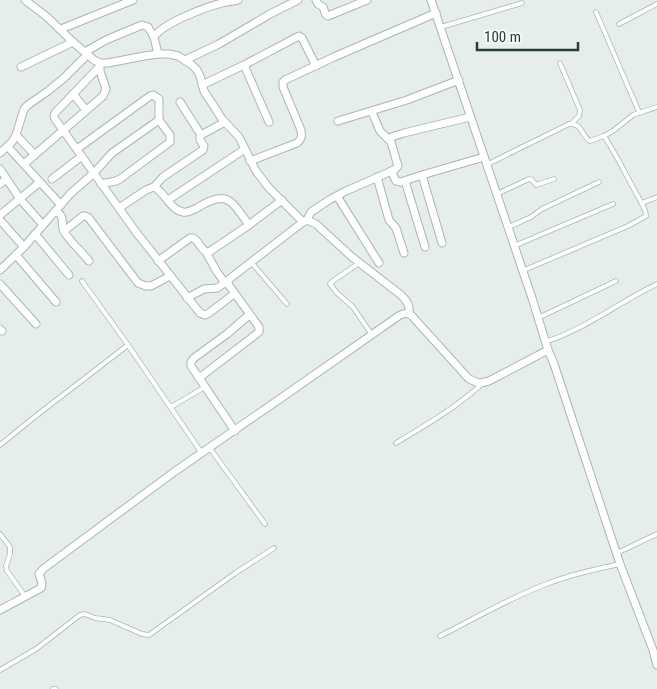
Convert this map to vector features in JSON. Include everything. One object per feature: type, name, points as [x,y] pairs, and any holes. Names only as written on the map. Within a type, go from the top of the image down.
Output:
[{"type":"street","points":[[24,164],[103,96],[106,88],[100,71],[100,65],[61,29],[25,0]]},
{"type":"street","points":[[61,29],[133,0]]},
{"type":"street","points":[[154,37],[158,32],[188,15],[224,2],[238,0]]},
{"type":"street","points":[[184,60],[219,44],[298,0]]},
{"type":"street","points":[[316,0],[328,16],[367,0]]},
{"type":"street","points":[[431,0],[620,564],[655,649],[657,665]]},
{"type":"street","points":[[250,161],[297,143],[302,136],[283,87],[285,80],[436,13]]},
{"type":"street","points":[[0,153],[8,147],[20,128],[24,109],[28,104],[64,78],[87,53],[106,40],[142,25],[148,27],[154,37],[158,54]]},
{"type":"street","points":[[202,85],[298,36],[302,38],[316,66]]},
{"type":"street","points":[[21,68],[73,42]]},
{"type":"street","points":[[234,294],[205,315],[200,313],[158,261],[55,119],[55,113],[100,65],[158,54],[169,54],[184,60],[197,70],[208,98],[225,122],[239,137],[250,161],[262,180],[305,221],[316,224],[359,262],[407,300],[410,307],[409,314]]},
{"type":"street","points":[[244,65],[270,122]]},
{"type":"street","points":[[338,121],[372,112],[459,80]]},
{"type":"street","points":[[74,94],[86,110]]},
{"type":"street","points":[[77,149],[150,96],[154,95],[159,99],[159,120],[170,135],[170,142],[120,179],[101,184]]},
{"type":"street","points":[[119,208],[146,190],[154,187],[163,176],[203,150],[204,146],[200,140],[201,135],[180,102]]},
{"type":"street","points":[[187,298],[204,289],[217,288],[226,282],[305,221],[315,210],[337,196],[397,168],[398,163],[388,138],[380,131],[372,112]]},
{"type":"street","points":[[388,138],[470,117]]},
{"type":"street","points":[[0,270],[3,262],[16,255],[24,247],[58,208],[112,153],[159,120]]},
{"type":"street","points":[[201,135],[225,122]]},
{"type":"street","points":[[16,135],[35,155]]},
{"type":"street","points":[[8,147],[40,182],[61,214],[64,231],[89,260]]},
{"type":"street","points":[[168,200],[245,149]]},
{"type":"street","points":[[52,180],[82,156]]},
{"type":"street","points":[[391,171],[396,181],[401,182],[422,175],[485,161]]},
{"type":"street","points":[[0,169],[3,182],[43,225]]},
{"type":"street","points":[[422,175],[442,243]]},
{"type":"street","points":[[377,177],[389,220],[396,228],[404,253]]},
{"type":"street","points":[[405,181],[426,247]]},
{"type":"street","points":[[0,215],[40,182]]},
{"type":"street","points":[[154,187],[178,210],[183,212],[189,212],[213,199],[229,200],[249,224]]},
{"type":"street","points":[[337,196],[379,263]]},
{"type":"street","points":[[206,252],[209,252],[282,200]]},
{"type":"street","points":[[64,231],[82,216],[88,217],[132,276],[141,285],[151,286],[170,276]]},
{"type":"street","points":[[0,220],[24,247]]},
{"type":"street","points":[[35,234],[69,275]]},
{"type":"street","points":[[158,261],[190,238],[197,240],[217,272],[228,284],[260,330],[257,335],[199,378]]},
{"type":"street","points":[[16,255],[56,302]]},
{"type":"street","points":[[0,284],[36,324]]},
{"type":"street","points":[[0,610],[42,587],[39,574],[43,569],[201,452],[235,431],[404,313],[409,314],[468,378],[477,383],[483,383],[548,350]]},
{"type":"street","points":[[235,431],[191,366],[191,362],[250,315]]},
{"type":"lane","points":[[441,27],[522,3]]},
{"type":"lane","points":[[619,24],[657,4]]},
{"type":"lane","points":[[596,12],[639,112]]},
{"type":"lane","points":[[485,161],[545,136],[572,123],[579,116],[580,110],[560,63]]},
{"type":"lane","points":[[572,123],[578,126],[588,141],[592,141],[613,132],[626,120],[639,112],[657,107]]},
{"type":"lane","points":[[522,271],[645,218],[647,214],[642,203],[615,152],[604,136]]},
{"type":"lane","points":[[497,194],[529,178],[538,185],[554,179]]},
{"type":"lane","points":[[507,228],[599,182]]},
{"type":"lane","points":[[642,203],[657,198]]},
{"type":"lane","points":[[514,246],[614,204]]},
{"type":"lane","points":[[251,262],[287,304]]},
{"type":"lane","points":[[359,262],[330,284],[353,307],[372,335]]},
{"type":"lane","points":[[82,281],[201,452]]},
{"type":"lane","points":[[538,318],[616,281]]},
{"type":"lane","points":[[545,342],[582,327],[657,284]]},
{"type":"lane","points":[[0,445],[37,414],[128,345]]},
{"type":"lane","points":[[396,443],[469,396],[483,383]]},
{"type":"lane","points":[[171,408],[205,387]]},
{"type":"lane","points":[[209,447],[265,524]]},
{"type":"lane","points":[[0,534],[10,548],[6,566],[7,571],[25,596]]},
{"type":"lane","points":[[617,553],[657,534]]},
{"type":"lane","points":[[0,670],[36,649],[85,614],[95,618],[110,620],[142,634],[149,635],[274,548]]},
{"type":"lane","points":[[440,636],[521,595],[550,583],[591,570],[620,564]]}]
